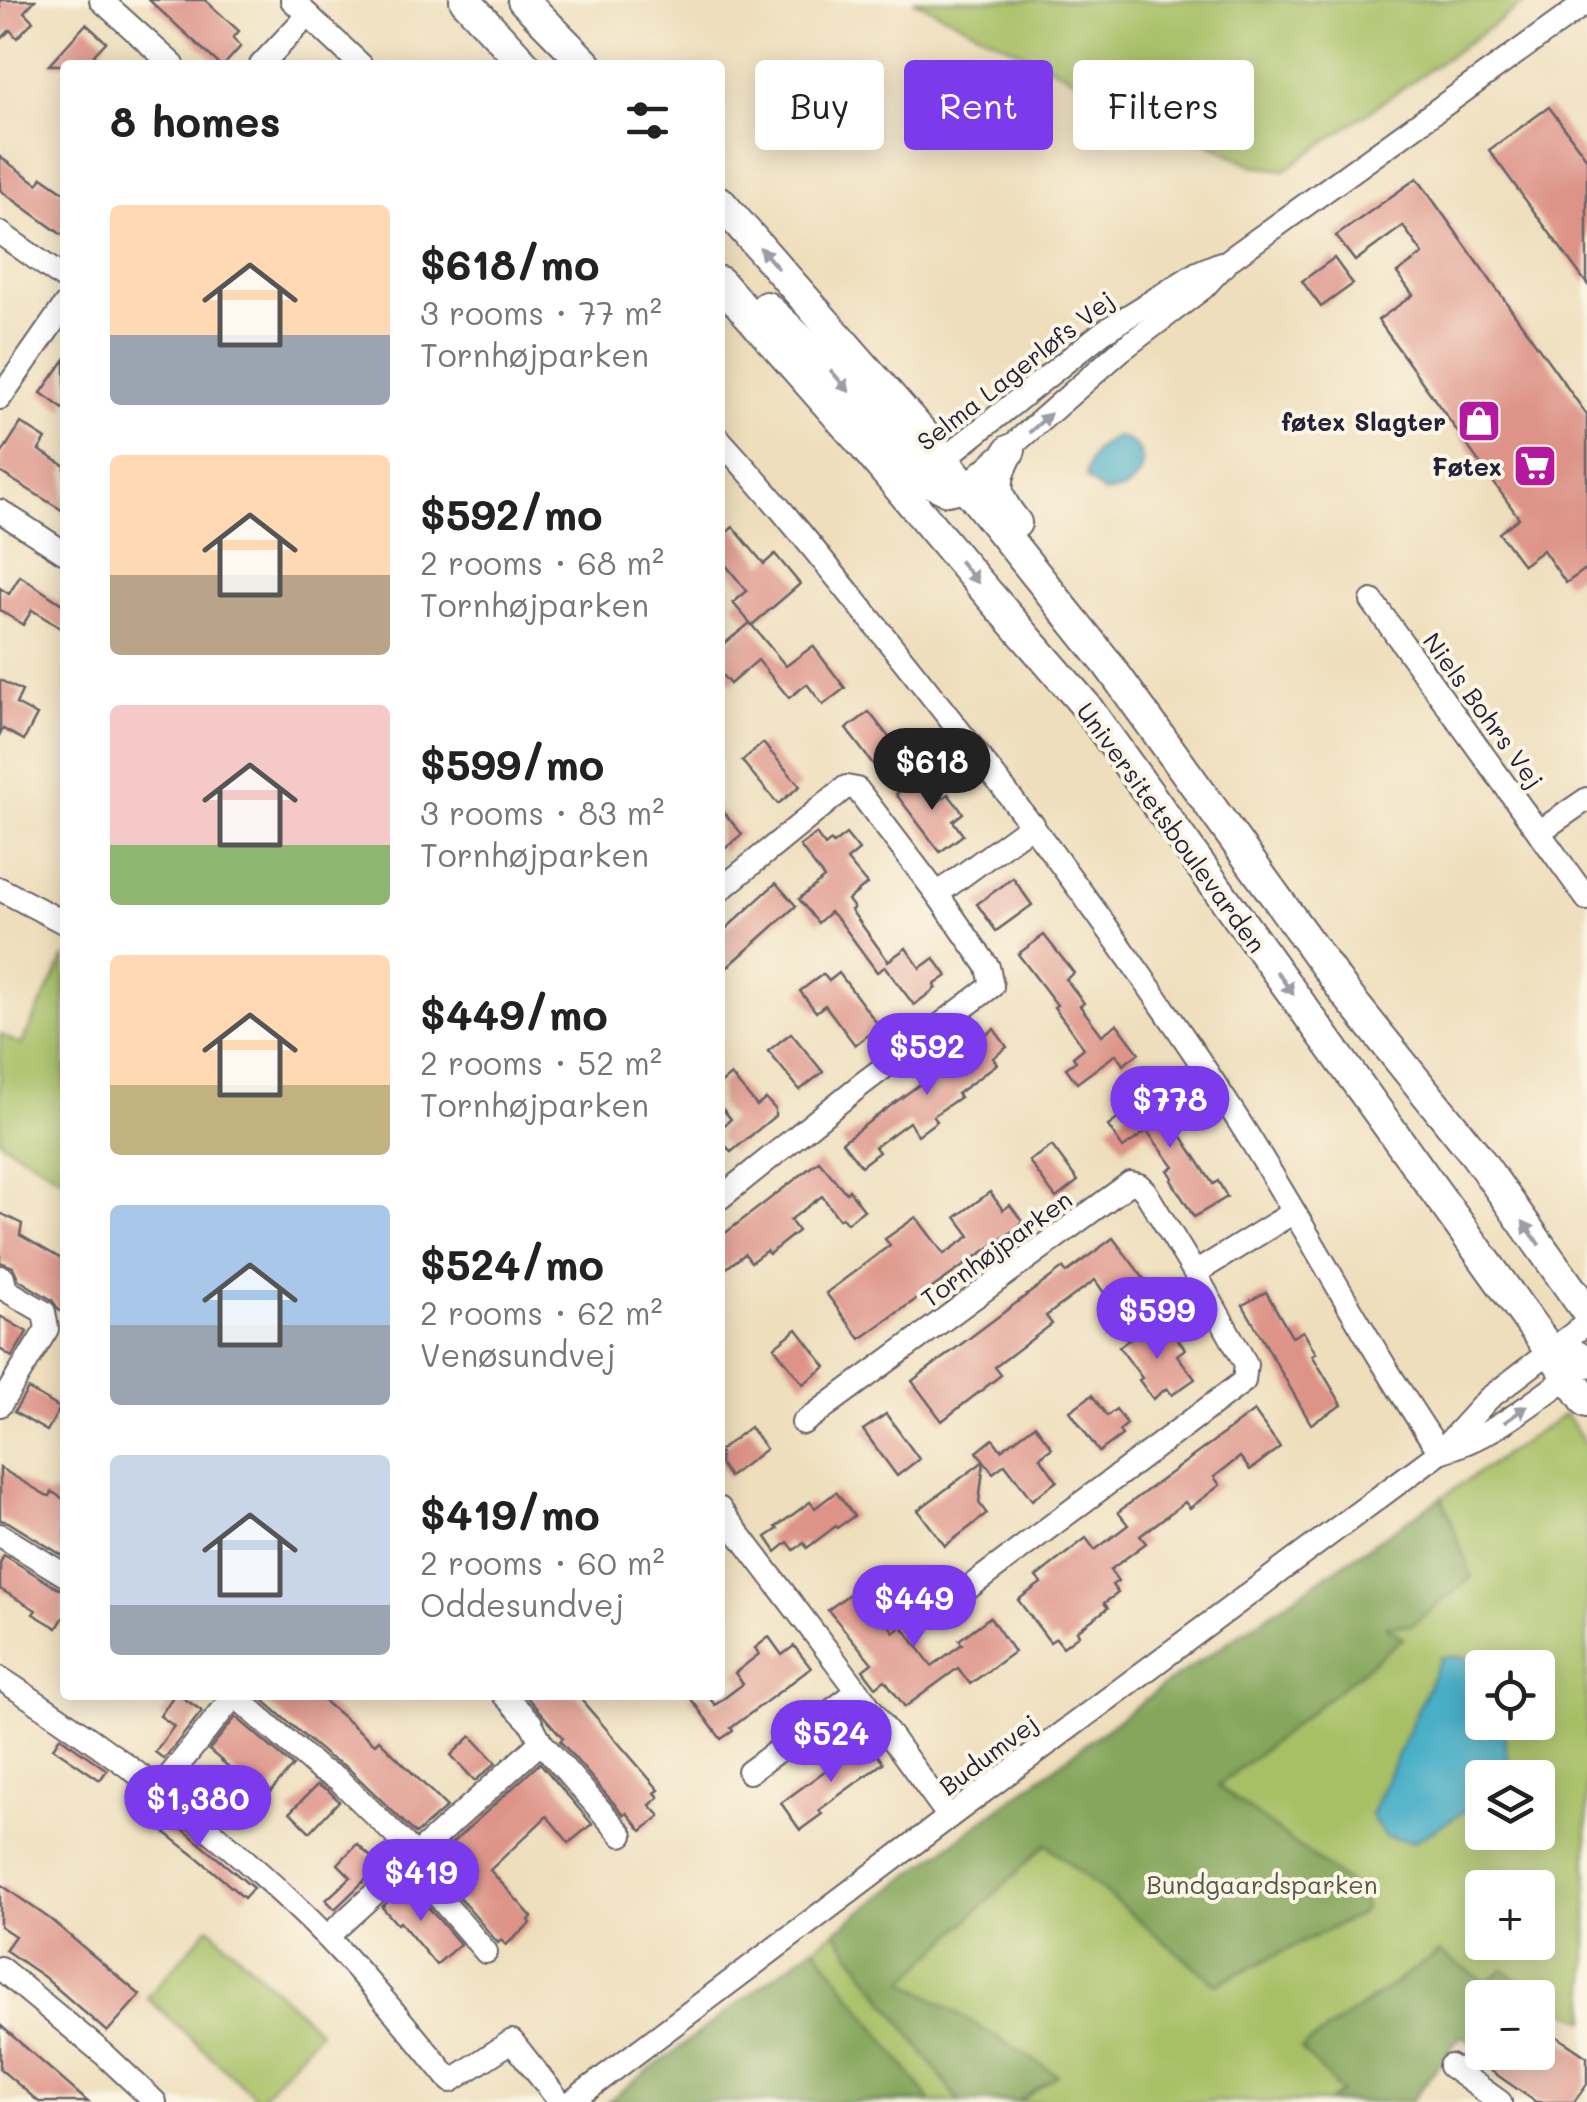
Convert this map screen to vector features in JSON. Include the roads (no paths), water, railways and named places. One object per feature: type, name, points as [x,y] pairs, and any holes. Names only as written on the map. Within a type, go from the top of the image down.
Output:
[{"type":"main road","points":[[464,0],[520,60]]},
{"type":"main road","points":[[523,0],[583,60]]},
{"type":"main road","name":"Universitetsboulevarden","points":[[725,208],[934,467],[966,486],[1108,663],[1346,994],[1475,1154],[1587,1312]]},
{"type":"main road","points":[[725,270],[934,467]]},
{"type":"main road","name":"Universitetsboulevarden","points":[[725,288],[1085,705],[1581,1368],[1587,1402]]},
{"type":"main road","points":[[1010,450],[998,475],[998,494],[1004,508],[1115,648],[1314,919],[1330,943],[1346,994]]},
{"type":"street","points":[[101,0],[168,60]]},
{"type":"street","name":"Selma Lagerløfs Vej","points":[[966,486],[1120,351],[1204,288],[1230,260],[1587,2]]},
{"type":"street","points":[[264,60],[300,7],[356,60]]},
{"type":"street","points":[[0,233],[60,275]]},
{"type":"street","name":"Selma Lagerløfs Vej","points":[[922,516],[918,492],[934,467],[1103,332],[1197,273],[1230,260]]},
{"type":"street","points":[[0,398],[60,312]]},
{"type":"street","points":[[725,450],[875,625],[1033,824],[1232,1111],[1358,1324],[1440,1452]]},
{"type":"street","points":[[0,511],[60,550]]},
{"type":"street","name":"Niels Bohrs Vej","points":[[1372,601],[1587,899]]},
{"type":"street","points":[[725,886],[846,787],[857,789],[988,966],[992,986],[725,1194]]},
{"type":"street","points":[[1539,832],[1587,799]]},
{"type":"street","points":[[938,894],[1033,824]]},
{"type":"street","points":[[0,889],[60,920]]},
{"type":"street","name":"Tornhøjparken","points":[[804,1423],[1130,1184],[1145,1190],[1246,1364],[1244,1381],[940,1610]]},
{"type":"street","points":[[1194,1273],[1294,1212]]},
{"type":"street","points":[[0,1276],[6,1290],[44,1312],[56,1334],[0,1405]]},
{"type":"street","points":[[1559,1343],[1587,1323]]},
{"type":"street","name":"Budumvej","points":[[570,2102],[1440,1452],[1488,1399],[1559,1343]]},
{"type":"street","name":"Budumvej","points":[[1440,1452],[1468,1444],[1506,1422],[1581,1368]]},
{"type":"street","points":[[725,1516],[949,1817]]},
{"type":"street","points":[[0,1535],[60,1571]]},
{"type":"street","points":[[0,1678],[160,1788],[263,1876],[372,1986],[451,2081],[512,2041],[560,2102]]},
{"type":"street","points":[[749,1772],[858,1691]]},
{"type":"street","points":[[160,1788],[231,1700]]},
{"type":"street","points":[[239,1700],[318,1769],[336,1778],[413,1858],[486,1952]]},
{"type":"street","points":[[509,1700],[622,1836]]},
{"type":"street","points":[[327,1938],[541,1742]]},
{"type":"street","points":[[0,1968],[156,2102]]},
{"type":"street","points":[[1450,2066],[1500,2102]]},
{"type":"water","points":[[1117,437],[1133,445],[1142,465],[1128,487],[1104,493],[1086,478],[1088,464],[1094,453]]},
{"type":"water","points":[[1441,1657],[1465,1657],[1465,1740],[1505,1740],[1509,1760],[1465,1760],[1465,1811],[1413,1842],[1384,1836],[1371,1815]]},
{"type":"place","name":"føtex Slagter","points":[[1479,421]]},
{"type":"place","name":"Føtex","points":[[1535,466]]},
{"type":"park label","name":"Bundgaardsparken","points":[[1262,1884]]}]
